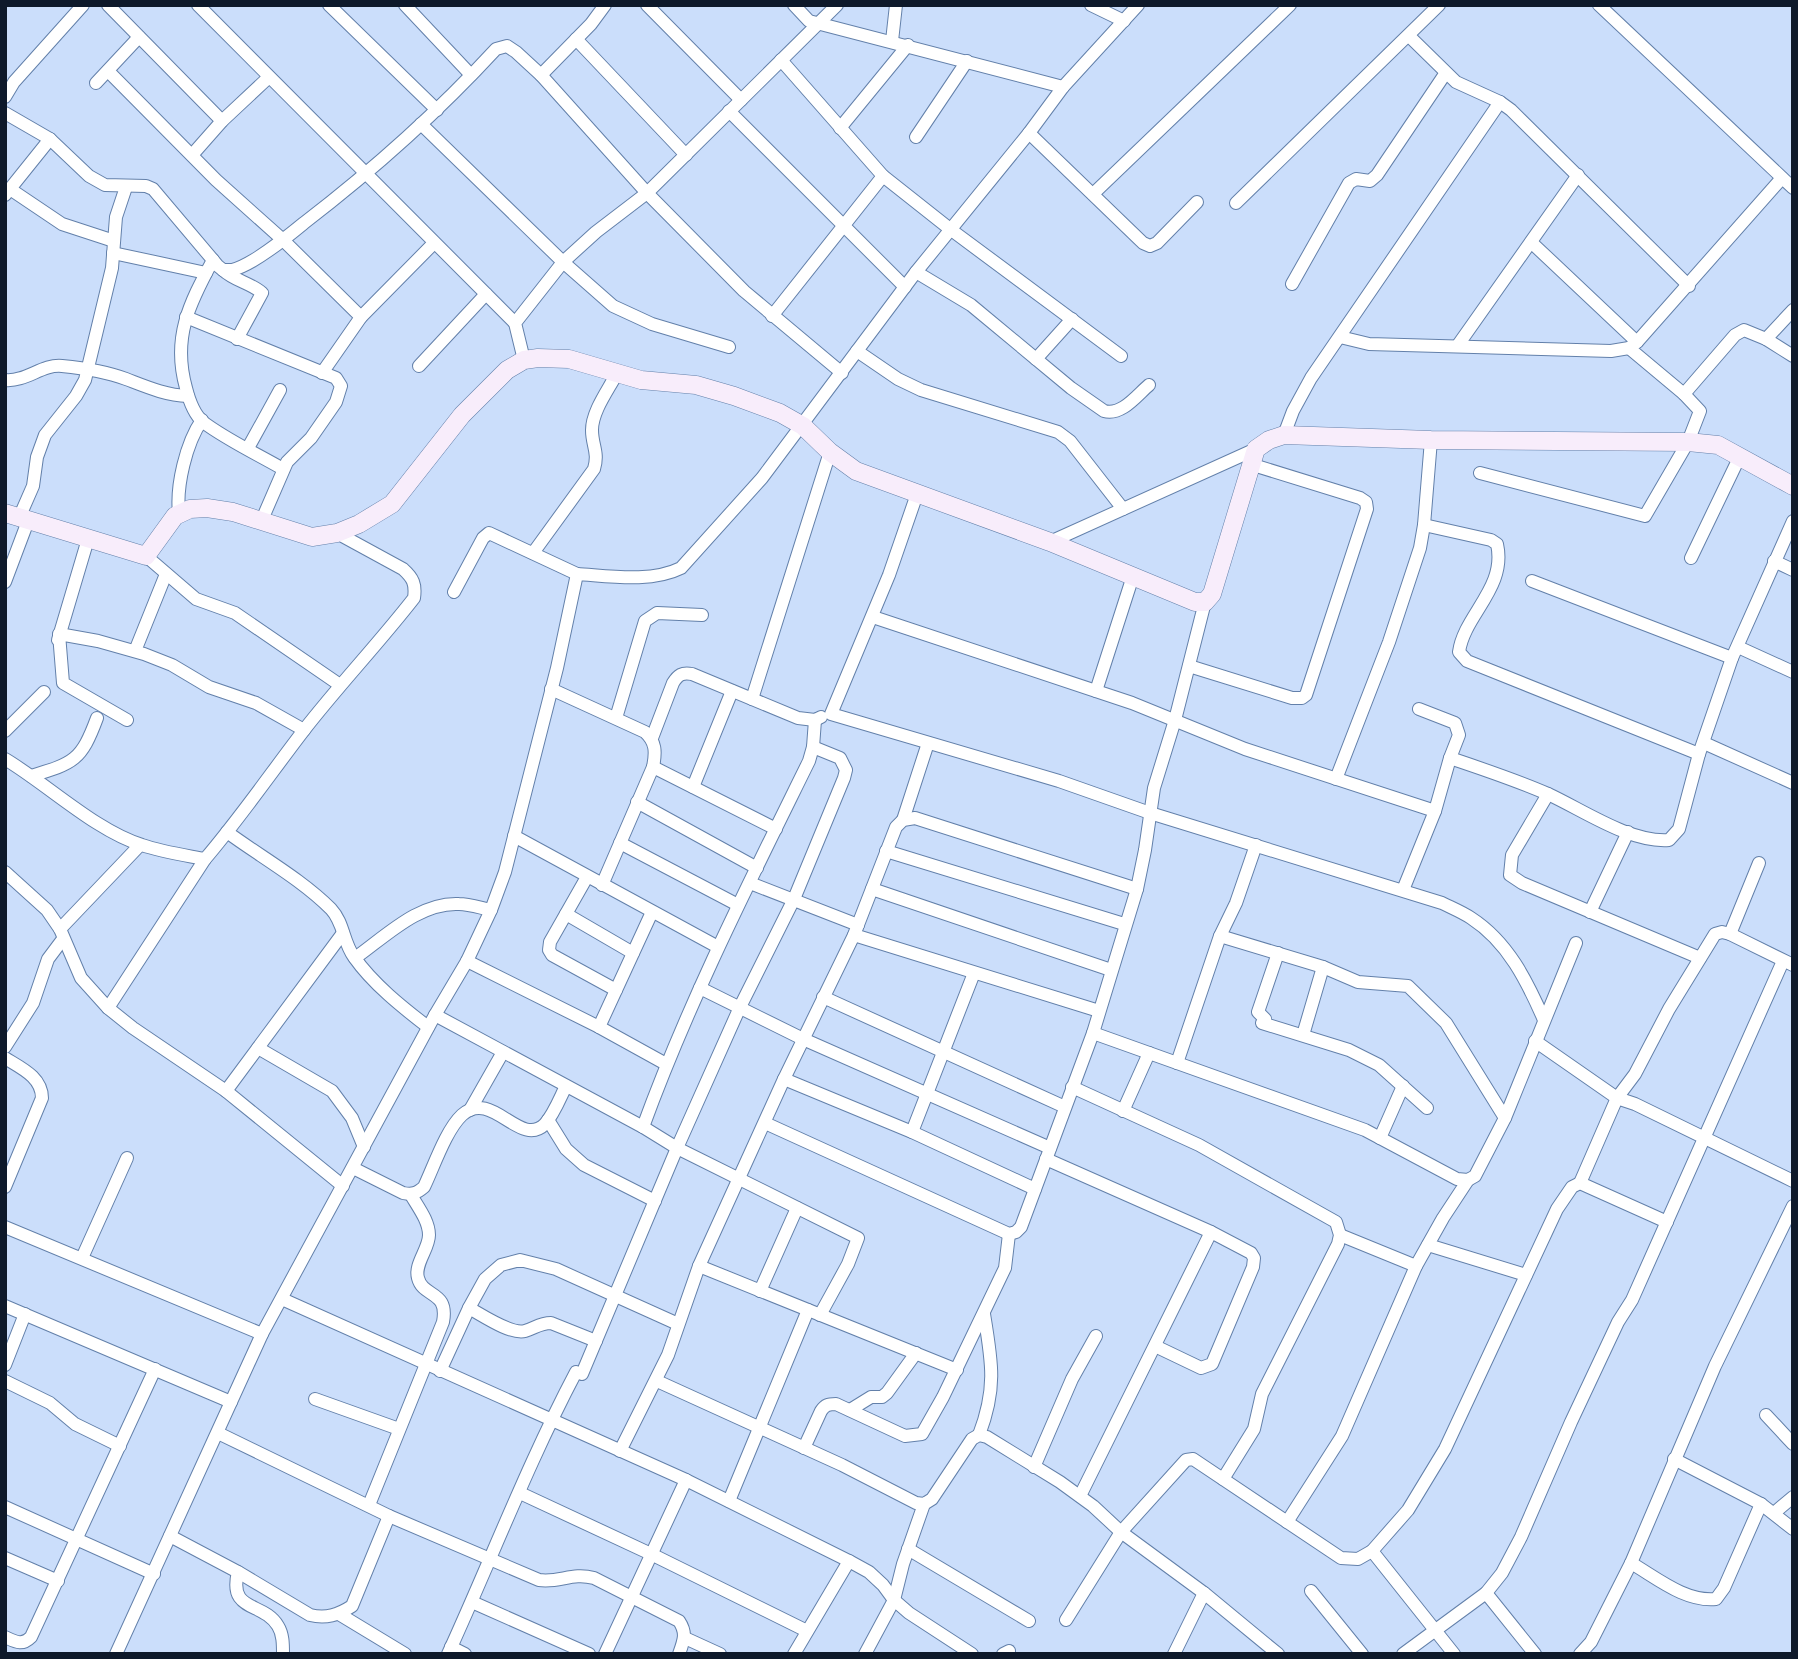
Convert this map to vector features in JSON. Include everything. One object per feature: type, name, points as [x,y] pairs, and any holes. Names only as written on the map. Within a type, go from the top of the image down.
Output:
[{"type":"street","points":[[5,97],[14,82],[83,5]]},
{"type":"street","points":[[108,5],[222,121]]},
{"type":"street","points":[[198,5],[515,323],[524,360]]},
{"type":"street","points":[[329,5],[437,110]]},
{"type":"street","points":[[405,5],[471,75]]},
{"type":"street","points":[[541,75],[605,5]]},
{"type":"street","points":[[647,5],[741,100]]},
{"type":"street","points":[[794,5],[809,21],[1063,87]]},
{"type":"street","points":[[515,323],[563,262],[596,232],[647,193],[837,5]]},
{"type":"street","points":[[892,41],[895,5]]},
{"type":"street","points":[[1091,5],[1124,21]]},
{"type":"street","points":[[454,592],[486,534],[495,535],[577,574],[668,575],[681,568],[762,478],[916,272],[1063,87],[1138,5]]},
{"type":"street","points":[[1093,194],[1290,5]]},
{"type":"street","points":[[1236,203],[1439,5]]},
{"type":"street","points":[[1599,5],[1793,188]]},
{"type":"street","points":[[1409,36],[1446,74],[1471,90],[1500,102],[1578,175],[1689,286]]},
{"type":"street","points":[[96,83],[139,37]]},
{"type":"street","points":[[576,39],[685,155]]},
{"type":"street","points":[[223,270],[237,269],[283,240],[367,175],[437,110],[496,49],[507,46],[541,75],[647,193],[772,316],[842,373]]},
{"type":"street","points":[[840,128],[908,46]]},
{"type":"street","points":[[781,60],[883,176],[1121,356]]},
{"type":"street","points":[[916,137],[967,61]]},
{"type":"street","points":[[108,71],[361,317]]},
{"type":"street","points":[[1292,284],[1349,183],[1356,179],[1370,181],[1377,175],[1446,74]]},
{"type":"street","points":[[192,155],[222,121],[269,77]]},
{"type":"street","points":[[1284,435],[1301,395],[1500,102]]},
{"type":"street","points":[[729,111],[905,287]]},
{"type":"street","points":[[5,113],[50,139],[89,176],[105,185],[153,189],[223,270],[233,279],[258,289],[262,293],[237,339]]},
{"type":"street","points":[[421,124],[599,296],[628,314],[729,347]]},
{"type":"street","points":[[1029,133],[1143,243],[1150,246],[1157,243],[1197,202]]},
{"type":"street","points":[[50,139],[8,192],[62,224],[113,247],[206,273]]},
{"type":"street","points":[[1458,345],[1578,175]]},
{"type":"street","points":[[772,316],[883,176]]},
{"type":"street","points":[[1340,337],[1369,344],[1611,351],[1633,345],[1689,286],[1782,178]]},
{"type":"street","points":[[5,582],[18,518],[33,485],[37,457],[45,435],[76,396],[87,371],[106,296],[116,217],[127,187]]},
{"type":"street","points":[[322,373],[361,317],[434,243]]},
{"type":"street","points":[[1480,473],[1645,516],[1688,442],[1699,411],[1532,243]]},
{"type":"street","points":[[213,260],[191,300],[180,349],[188,396],[202,420],[283,469]]},
{"type":"street","points":[[916,272],[971,304],[1071,388],[1104,411],[1111,413],[1123,408],[1149,385]]},
{"type":"street","points":[[419,366],[486,294]]},
{"type":"street","points":[[1766,339],[1793,310]]},
{"type":"street","points":[[186,317],[322,373],[339,382],[341,386],[338,397],[312,438],[291,456],[283,469],[261,522]]},
{"type":"street","points":[[1036,359],[1072,319]]},
{"type":"street","points":[[1684,394],[1739,332],[1751,331],[1793,356]]},
{"type":"street","points":[[858,351],[898,379],[921,390],[1058,432],[1070,441],[1123,509]]},
{"type":"street","points":[[146,556],[179,513],[207,508],[233,512],[312,537],[337,533],[359,524],[392,504],[462,415],[507,370],[524,360],[569,359],[641,380],[696,385],[780,413],[803,425],[830,452],[856,471],[1050,542],[1195,602],[1205,602]]},
{"type":"street","points":[[5,380],[20,380],[55,366],[113,375],[165,394],[188,396]]},
{"type":"street","points":[[533,553],[594,469],[597,457],[592,431],[594,422],[617,373]]},
{"type":"street","points":[[248,449],[280,390]]},
{"type":"street","points":[[179,513],[179,484],[194,433],[202,420]]},
{"type":"street","points":[[1050,542],[1253,456],[1269,440],[1284,435],[1431,440],[1688,442],[1718,445],[1793,486]]},
{"type":"street","points":[[1336,779],[1390,642],[1420,548],[1431,440]]},
{"type":"street","points":[[752,699],[830,452]]},
{"type":"street","points":[[765,1123],[1009,1234],[1021,1227],[1093,1033],[1136,889],[1154,788],[1175,720],[1205,602],[1212,594],[1253,456]]},
{"type":"street","points":[[1189,666],[1292,698],[1306,695],[1367,509],[1366,502],[1360,498],[1253,456]]},
{"type":"street","points":[[1690,558],[1740,456]]},
{"type":"street","points":[[831,714],[873,617],[917,494]]},
{"type":"street","points":[[18,518],[146,556],[196,599],[235,613],[340,685]]},
{"type":"street","points":[[1450,758],[1548,794],[1628,832],[1655,841],[1669,840],[1679,829],[1701,748],[1735,653],[1793,521]]},
{"type":"street","points":[[1424,525],[1492,540],[1497,544],[1497,566],[1490,590],[1461,641],[1459,652],[1468,661],[1793,783]]},
{"type":"street","points":[[107,1008],[205,859],[304,730],[340,685],[374,649],[414,597],[416,588],[412,578],[403,569],[337,533]]},
{"type":"street","points":[[53,664],[59,634],[88,540]]},
{"type":"street","points":[[1774,561],[1793,570]]},
{"type":"street","points":[[135,651],[166,574]]},
{"type":"street","points":[[116,1654],[262,1334],[428,1027],[467,961],[491,910],[505,872],[577,574]]},
{"type":"street","points":[[1096,691],[1133,576]]},
{"type":"street","points":[[1532,581],[1793,672]]},
{"type":"street","points":[[616,719],[645,621],[657,613],[702,615]]},
{"type":"street","points":[[873,617],[1096,691],[1245,749],[1436,811]]},
{"type":"street","points":[[59,634],[135,651],[172,665],[209,687],[256,702],[304,730]]},
{"type":"street","points":[[59,634],[63,683],[127,720]]},
{"type":"street","points":[[652,738],[677,676],[684,673],[798,718],[815,720],[831,714],[1059,781],[1150,813],[1442,903],[1472,918],[1501,943],[1527,982],[1544,1020]]},
{"type":"street","points":[[551,689],[645,732],[652,738],[655,747],[653,767],[602,885]]},
{"type":"street","points":[[693,787],[732,691]]},
{"type":"street","points":[[5,731],[44,692]]},
{"type":"street","points":[[1403,891],[1436,811],[1450,758],[1460,735],[1455,723],[1419,709]]},
{"type":"street","points":[[31,776],[75,760],[89,740],[97,719]]},
{"type":"street","points":[[643,1127],[666,1064],[718,947],[809,761],[815,720]]},
{"type":"street","points":[[620,1451],[657,1381],[699,1266],[784,1079],[856,930],[896,827],[903,820],[928,743]]},
{"type":"street","points":[[465,1654],[449,1651],[552,1419],[596,1341],[740,1007],[794,899],[846,770],[840,758],[813,747]]},
{"type":"street","points":[[5,758],[85,814],[140,845],[205,859]]},
{"type":"street","points":[[653,767],[776,829]]},
{"type":"street","points":[[1548,794],[1512,855],[1510,874],[1522,883],[1699,958]]},
{"type":"street","points":[[637,802],[757,869]]},
{"type":"street","points":[[903,820],[915,818],[1136,889]]},
{"type":"street","points":[[227,832],[331,909],[339,920],[346,944],[355,958],[389,996],[428,1027]]},
{"type":"street","points":[[1590,912],[1628,832]]},
{"type":"street","points":[[514,836],[718,947]]},
{"type":"street","points":[[620,843],[738,905]]},
{"type":"street","points":[[5,1047],[33,1003],[48,959],[62,934],[140,845]]},
{"type":"street","points":[[1177,1063],[1220,936],[1236,903],[1256,845]]},
{"type":"street","points":[[886,851],[1124,924]]},
{"type":"street","points":[[1730,934],[1759,863]]},
{"type":"street","points":[[5,872],[47,910],[62,934],[80,978],[107,1008],[226,1091],[343,1186]]},
{"type":"street","points":[[587,877],[550,942],[549,950],[552,955],[616,990]]},
{"type":"street","points":[[750,883],[794,899],[856,930],[974,972],[1099,1011]]},
{"type":"street","points":[[872,889],[1111,970]]},
{"type":"street","points":[[355,958],[418,914],[438,905],[460,904],[491,910]]},
{"type":"street","points":[[599,1027],[652,912]]},
{"type":"street","points":[[566,914],[633,953]]},
{"type":"street","points":[[226,1091],[344,933]]},
{"type":"street","points":[[1403,1654],[1486,1593],[1502,1573],[1788,963],[1730,934],[1714,934],[1669,1009],[1635,1074],[1617,1098],[1580,1184]]},
{"type":"street","points":[[1220,936],[1323,967],[1358,982],[1373,985],[1402,984],[1416,993],[1446,1023],[1505,1118]]},
{"type":"street","points":[[1287,1522],[1342,1436],[1416,1266],[1443,1218],[1468,1180],[1475,1176],[1505,1118],[1576,943]]},
{"type":"street","points":[[1278,953],[1258,1012],[1265,1019],[1262,1023],[1349,1050],[1379,1065],[1427,1108]]},
{"type":"street","points":[[467,961],[666,1064]]},
{"type":"street","points":[[1303,1035],[1323,967]]},
{"type":"street","points":[[912,1132],[974,972]]},
{"type":"street","points":[[700,988],[803,1039],[927,1094],[1251,1253],[1254,1258],[1253,1267],[1212,1364],[1200,1368],[1155,1346]]},
{"type":"street","points":[[823,997],[1065,1107]]},
{"type":"street","points":[[435,1015],[677,1148],[858,1238],[848,1264],[814,1312],[729,1501]]},
{"type":"street","points":[[1093,1033],[1365,1130],[1457,1179],[1468,1180]]},
{"type":"street","points":[[1535,1041],[1617,1098],[1793,1181]]},
{"type":"street","points":[[258,1048],[332,1091],[352,1118],[363,1147]]},
{"type":"street","points":[[353,1167],[403,1193],[411,1195],[424,1187],[453,1127],[470,1110],[503,1052]]},
{"type":"street","points":[[1123,1111],[1149,1053]]},
{"type":"street","points":[[5,1058],[32,1075],[42,1087],[42,1098],[5,1186]]},
{"type":"street","points":[[784,1079],[912,1132],[1035,1189]]},
{"type":"street","points":[[470,1110],[482,1108],[492,1111],[523,1129],[533,1130],[542,1127],[548,1120],[566,1086]]},
{"type":"street","points":[[1380,1138],[1403,1086]]},
{"type":"street","points":[[1072,1087],[1199,1146],[1336,1222],[1340,1235],[1333,1255],[1262,1394],[1254,1429],[1223,1479]]},
{"type":"street","points":[[548,1120],[566,1149],[584,1165],[655,1201]]},
{"type":"street","points":[[82,1258],[127,1158]]},
{"type":"street","points":[[1066,1620],[1121,1532],[1186,1460],[1192,1459],[1341,1559],[1358,1559],[1372,1551],[1408,1510],[1445,1449],[1557,1209],[1572,1187],[1580,1184],[1667,1222]]},
{"type":"street","points":[[369,1506],[443,1322],[445,1311],[437,1296],[421,1285],[418,1278],[429,1234],[427,1223],[411,1195]]},
{"type":"street","points":[[1580,1654],[1591,1642],[1631,1563],[1730,1332],[1793,1206]]},
{"type":"street","points":[[760,1291],[797,1208]]},
{"type":"street","points":[[5,1227],[262,1334]]},
{"type":"street","points":[[1080,1496],[1211,1232]]},
{"type":"street","points":[[804,1448],[824,1406],[836,1404],[905,1436],[922,1434],[984,1314],[1004,1268],[1009,1234]]},
{"type":"street","points":[[1340,1235],[1416,1266]]},
{"type":"street","points":[[1428,1245],[1526,1275]]},
{"type":"street","points":[[440,1371],[485,1279],[500,1265],[520,1260],[556,1269],[678,1324]]},
{"type":"street","points":[[699,1266],[957,1370]]},
{"type":"street","points":[[282,1299],[686,1480],[849,1561],[869,1572],[909,1613],[972,1654]]},
{"type":"street","points":[[5,1306],[232,1402]]},
{"type":"street","points":[[469,1308],[518,1332],[543,1323],[551,1323],[596,1341]]},
{"type":"street","points":[[5,1365],[25,1314]]},
{"type":"street","points":[[865,1654],[894,1600],[924,1504],[932,1499],[972,1439],[979,1435],[987,1413],[992,1392],[992,1361],[984,1314]]},
{"type":"street","points":[[1034,1467],[1072,1379],[1096,1336]]},
{"type":"street","points":[[850,1410],[871,1397],[887,1394],[916,1353]]},
{"type":"street","points":[[5,1637],[19,1643],[26,1642],[31,1637],[155,1369]]},
{"type":"street","points":[[5,1381],[50,1403],[75,1424],[120,1446]]},
{"type":"street","points":[[657,1381],[916,1503],[924,1504]]},
{"type":"street","points":[[315,1399],[400,1429]]},
{"type":"street","points":[[1766,1416],[1793,1444]]},
{"type":"street","points":[[218,1433],[389,1516],[539,1580],[551,1582],[581,1575],[594,1578],[679,1621],[685,1630],[679,1654]]},
{"type":"street","points":[[979,1435],[987,1437],[1080,1496],[1121,1532],[1204,1593],[1278,1654]]},
{"type":"street","points":[[1674,1459],[1761,1504],[1793,1529]]},
{"type":"street","points":[[605,1654],[686,1480]]},
{"type":"street","points":[[520,1493],[807,1631]]},
{"type":"street","points":[[1774,1513],[1793,1497]]},
{"type":"street","points":[[1631,1563],[1689,1597],[1716,1599],[1724,1588],[1761,1504]]},
{"type":"street","points":[[5,1507],[154,1574]]},
{"type":"street","points":[[170,1536],[310,1615],[320,1618],[339,1614],[352,1606],[389,1516]]},
{"type":"street","points":[[908,1549],[1029,1621]]},
{"type":"street","points":[[1372,1551],[1454,1654]]},
{"type":"street","points":[[5,1558],[58,1581]]},
{"type":"street","points":[[794,1654],[849,1561]]},
{"type":"street","points":[[238,1572],[234,1584],[239,1596],[248,1607],[268,1615],[277,1624],[283,1639],[283,1654]]},
{"type":"street","points":[[1311,1591],[1362,1654]]},
{"type":"street","points":[[1174,1654],[1204,1593]]},
{"type":"street","points":[[1486,1593],[1535,1654]]},
{"type":"street","points":[[472,1602],[589,1654]]},
{"type":"street","points":[[339,1614],[405,1654]]},
{"type":"street","points":[[685,1638],[720,1654]]}]
